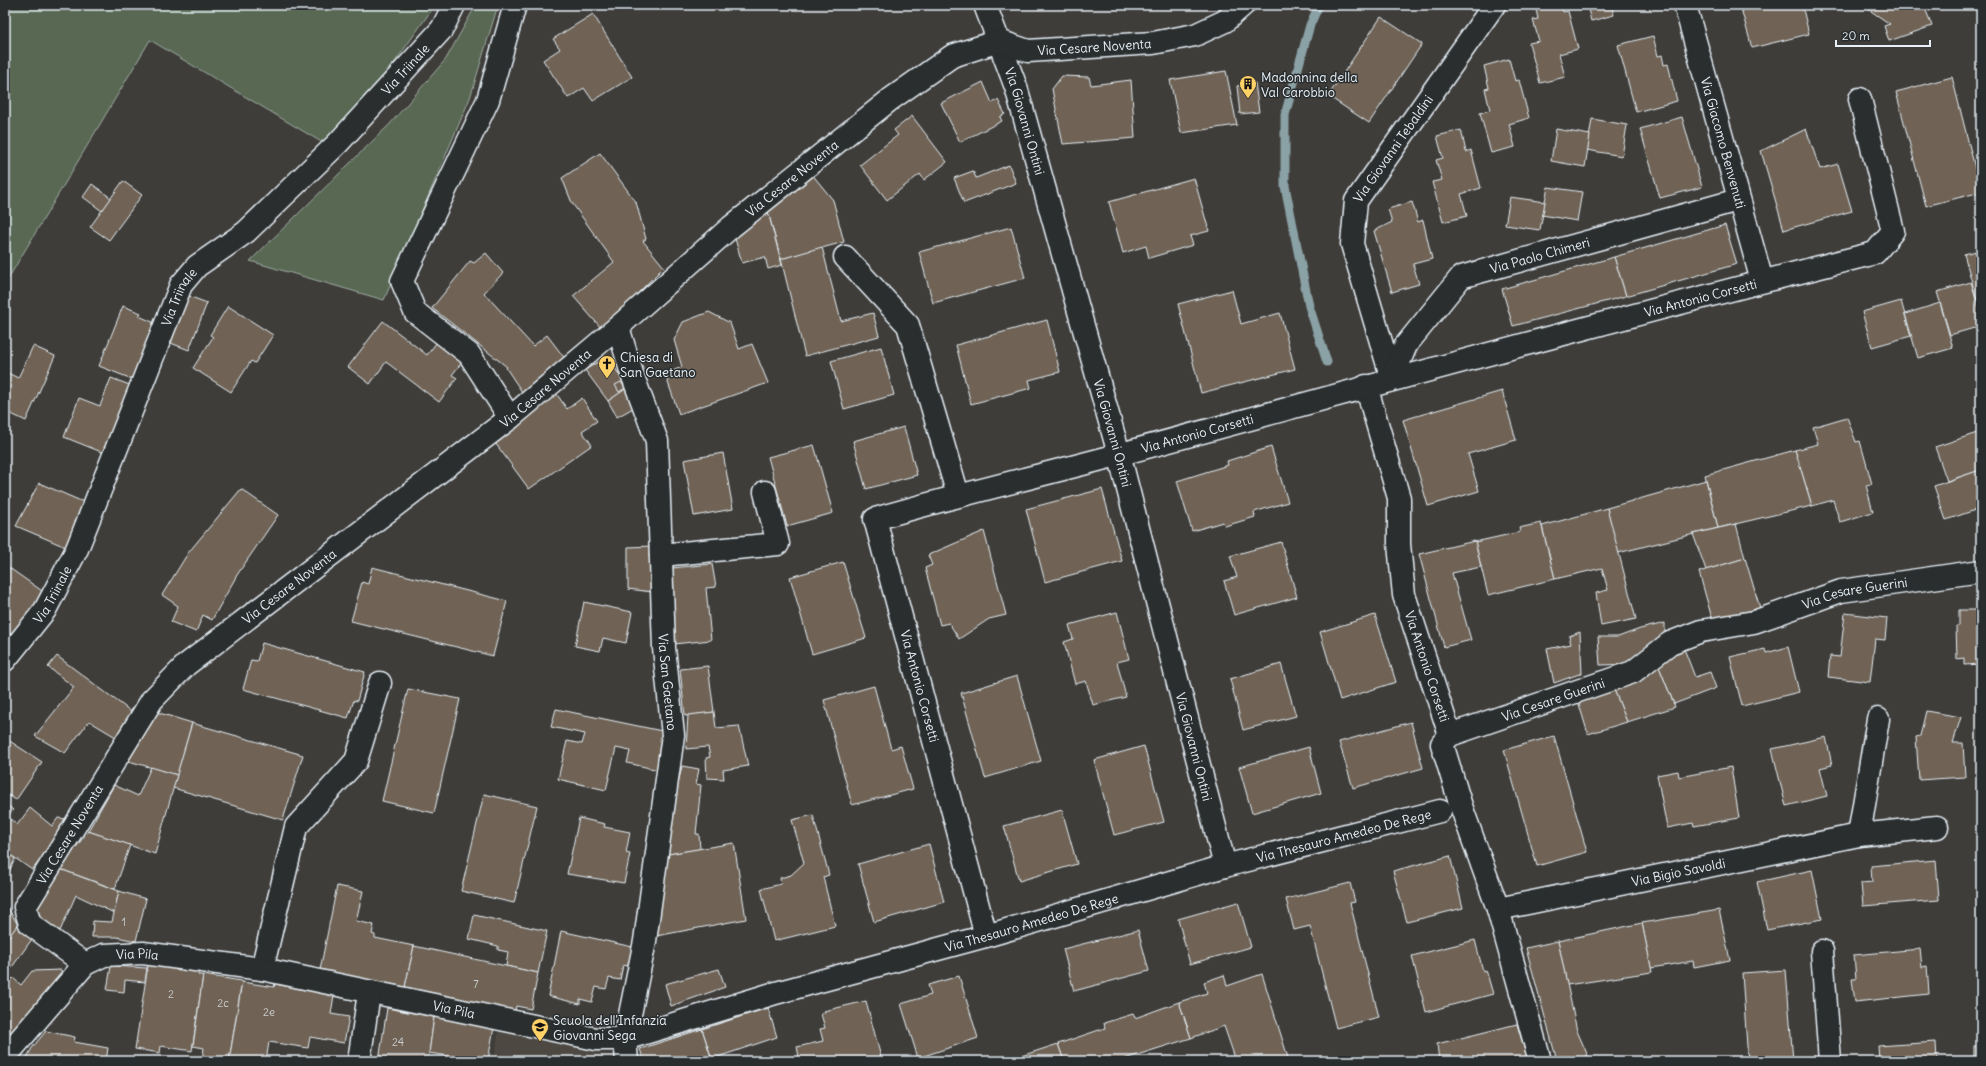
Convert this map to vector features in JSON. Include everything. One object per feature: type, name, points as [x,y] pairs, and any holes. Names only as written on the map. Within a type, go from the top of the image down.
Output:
[{"type":"street","name":"Via Triinale","points":[[5,660],[45,610],[77,549],[181,285],[197,266],[246,232],[338,143],[442,29],[454,5]]},
{"type":"street","points":[[510,418],[469,354],[415,312],[402,281],[488,100],[515,5]]},
{"type":"street","name":"Via Giovanni Ontini","points":[[985,5],[1016,87],[1119,454],[1225,866]]},
{"type":"street","name":"Via Cesare Noventa","points":[[85,964],[30,924],[25,907],[152,700],[186,664],[510,418],[618,327],[731,227],[891,99],[952,56],[999,41],[1028,51],[1153,43],[1195,35],[1225,21],[1243,5]]},
{"type":"street","name":"Via Giovanni Tebaldini","points":[[1392,379],[1352,244],[1356,201],[1494,5]]},
{"type":"street","name":"Via Giacomo Benvenuti","points":[[1685,5],[1738,200],[1762,281]]},
{"type":"street","name":"Via Antonio Corsetti","points":[[986,936],[875,519],[958,494],[1119,454],[1392,379],[1762,281],[1875,253],[1893,231],[1860,99]]},
{"type":"street","name":"Via Paolo Chimeri","points":[[1392,379],[1406,345],[1461,276],[1738,200]]},
{"type":"street","points":[[845,257],[908,325],[958,494]]},
{"type":"street","name":"Via San Gaetano","points":[[618,327],[632,374],[657,441],[664,648],[674,735],[645,941],[625,1040]]},
{"type":"street","name":"Via Antonio Corsetti","points":[[1366,386],[1398,498],[1399,544],[1404,595],[1450,735]]},
{"type":"street","points":[[661,555],[778,544],[765,492]]},
{"type":"street","name":"Via Cesare Guerini","points":[[1450,735],[1633,672],[1670,643],[1701,631],[1754,622],[1842,591],[1981,571]]},
{"type":"street","points":[[262,969],[296,827],[356,761],[380,683]]},
{"type":"street","points":[[1859,835],[1878,719]]},
{"type":"street","points":[[1450,735],[1442,744],[1461,806],[1498,909],[1540,1061]]},
{"type":"street","name":"Via Thesauro Amedeo De Rege","points":[[625,1040],[772,994],[986,936],[1225,866],[1440,811]]},
{"type":"street","name":"Via Bigio Savoldi","points":[[1498,909],[1859,835],[1937,827]]},
{"type":"street","points":[[1822,951],[1830,1061]]},
{"type":"street","name":"Via Pila","points":[[85,964],[104,955],[143,953],[262,969],[369,993],[596,1039],[625,1040]]},
{"type":"street","points":[[5,1057],[85,964]]},
{"type":"street","points":[[359,1061],[369,993]]},
{"type":"street","points":[[625,1040],[627,1061]]},
{"type":"shaded area","name":"Scuola dell'Infanzia Giovanni Sega","points":[[500,1025],[595,1048],[609,1061],[494,1061]]},
{"type":"green space","points":[[5,5],[435,5],[395,62],[323,143],[150,40],[5,284]]},
{"type":"green space","points":[[476,5],[498,5],[470,98],[384,300],[250,261],[390,124],[446,59]]},
{"type":"building","points":[[1535,5],[1561,5],[1563,12],[1568,11],[1578,49],[1559,54],[1565,77],[1540,83],[1529,43],[1539,41],[1533,20],[1538,19]]},
{"type":"building","points":[[1587,5],[1611,5],[1614,15],[1591,21]]},
{"type":"building","points":[[1740,5],[1802,5],[1809,34],[1752,48]]},
{"type":"building","points":[[1862,5],[1929,5],[1925,8],[1932,26],[1889,41],[1884,26],[1890,24]]},
{"type":"building","points":[[593,14],[632,77],[593,101],[584,88],[568,98],[543,60],[560,49],[553,39]]},
{"type":"building","points":[[1381,17],[1422,44],[1369,123],[1328,96]]},
{"type":"building","points":[[1653,36],[1658,56],[1662,55],[1664,65],[1668,64],[1677,101],[1636,112],[1618,45]]},
{"type":"building","points":[[1509,59],[1515,81],[1519,80],[1529,118],[1509,124],[1515,147],[1491,153],[1480,113],[1490,110],[1485,89],[1489,88],[1484,66]]},
{"type":"building","points":[[1226,71],[1237,125],[1181,133],[1170,80]]},
{"type":"building","points":[[1062,76],[1089,77],[1091,85],[1131,80],[1135,138],[1063,144],[1052,89]]},
{"type":"building","points":[[1952,77],[1981,192],[1926,206],[1896,92]]},
{"type":"building","points":[[983,82],[992,103],[998,100],[1005,114],[1000,117],[1002,121],[960,142],[941,103]]},
{"type":"building","name":"Madonnina della Val Carobbio","points":[[1255,83],[1259,112],[1240,114],[1237,86]]},
{"type":"building","points":[[912,116],[947,162],[924,180],[920,174],[887,200],[860,165],[898,135],[894,130]]},
{"type":"building","points":[[1682,117],[1702,187],[1660,198],[1640,129]]},
{"type":"building","points":[[1592,119],[1627,125],[1622,156],[1587,150]]},
{"type":"building","points":[[1556,129],[1590,135],[1585,167],[1551,161]]},
{"type":"building","points":[[1806,129],[1820,169],[1838,164],[1852,211],[1784,230],[1761,151]]},
{"type":"building","points":[[1461,130],[1466,152],[1471,150],[1481,188],[1461,194],[1467,216],[1443,222],[1432,182],[1442,180],[1436,160],[1443,158],[1437,136]]},
{"type":"building","points":[[600,153],[636,202],[646,239],[643,241],[664,267],[602,329],[573,296],[614,262],[572,203],[562,178]]},
{"type":"building","points":[[1009,165],[1016,183],[964,203],[954,178],[973,171],[976,178]]},
{"type":"building","points":[[811,173],[833,200],[844,242],[781,259],[767,208]]},
{"type":"building","points":[[1194,178],[1209,231],[1190,236],[1193,245],[1149,258],[1146,246],[1123,253],[1109,202]]},
{"type":"building","points":[[123,181],[142,195],[109,240],[90,227]]},
{"type":"building","points":[[92,184],[111,198],[102,211],[83,197]]},
{"type":"building","points":[[1548,187],[1582,192],[1577,221],[1542,215]]},
{"type":"building","points":[[1510,197],[1545,202],[1540,230],[1505,225]]},
{"type":"building","points":[[1412,202],[1418,222],[1423,220],[1432,259],[1413,264],[1419,284],[1392,292],[1374,231],[1392,222],[1388,209]]},
{"type":"building","points":[[767,208],[782,265],[768,269],[765,257],[742,263],[734,235]]},
{"type":"building","points":[[1725,225],[1737,264],[1626,296],[1614,257]]},
{"type":"building","points":[[1011,227],[1025,278],[933,303],[919,252]]},
{"type":"building","points":[[822,247],[841,321],[873,313],[879,336],[805,356],[781,259]]},
{"type":"building","points":[[1981,250],[1981,298],[1977,300],[1964,254]]},
{"type":"building","points":[[486,253],[503,273],[484,293],[533,346],[547,335],[566,360],[524,395],[506,368],[507,367],[432,308],[470,261],[474,263]]},
{"type":"building","points":[[1614,257],[1626,296],[1513,326],[1502,289]]},
{"type":"building","points":[[1971,282],[1981,314],[1981,326],[1950,335],[1937,292]]},
{"type":"building","points":[[1232,290],[1241,324],[1280,313],[1295,369],[1201,393],[1178,304]]},
{"type":"building","points":[[186,295],[207,303],[189,350],[168,342]]},
{"type":"building","points":[[1901,301],[1911,336],[1872,347],[1862,312]]},
{"type":"building","points":[[1940,303],[1953,348],[1918,358],[1905,314]]},
{"type":"building","points":[[123,306],[141,313],[139,316],[159,325],[137,381],[99,366]]},
{"type":"building","points":[[228,306],[273,335],[255,363],[251,361],[231,392],[193,368],[213,337],[210,335]]},
{"type":"building","points":[[709,312],[730,323],[739,349],[752,344],[768,383],[679,414],[665,374],[682,367],[674,340],[683,322]]},
{"type":"building","points":[[1047,320],[1060,372],[1029,380],[1031,388],[971,404],[956,345]]},
{"type":"building","points":[[383,321],[427,355],[437,342],[462,362],[452,375],[457,378],[439,402],[386,362],[370,384],[348,367]]},
{"type":"building","points":[[33,346],[55,356],[26,421],[5,411],[5,380],[8,373],[18,378]]},
{"type":"building","points":[[881,347],[894,395],[844,409],[831,361]]},
{"type":"building","name":"Chiesa di San Gaetano","points":[[608,356],[627,388],[608,401],[585,370]]},
{"type":"building","points":[[111,378],[135,387],[109,455],[64,437],[79,398],[100,406]]},
{"type":"building","points":[[621,382],[625,388],[619,392],[615,385]]},
{"type":"building","points":[[627,388],[635,407],[617,417],[608,401]]},
{"type":"building","points":[[1502,391],[1516,440],[1468,454],[1479,491],[1428,506],[1403,420]]},
{"type":"building","points":[[556,393],[567,409],[582,398],[597,421],[582,431],[592,445],[529,489],[493,440]]},
{"type":"building","points":[[1847,417],[1856,442],[1860,441],[1872,484],[1866,485],[1873,512],[1840,522],[1833,500],[1812,506],[1795,450],[1818,444],[1813,427]]},
{"type":"building","points":[[904,427],[917,475],[866,489],[853,441]]},
{"type":"building","points":[[1980,432],[1981,470],[1947,481],[1935,447]]},
{"type":"building","points":[[814,445],[833,513],[787,526],[768,457]]},
{"type":"building","points":[[1271,447],[1288,502],[1254,512],[1255,517],[1225,526],[1223,522],[1192,531],[1177,481],[1228,465],[1227,461]]},
{"type":"building","points":[[1795,450],[1812,506],[1718,528],[1705,475]]},
{"type":"building","points":[[723,453],[733,509],[694,516],[684,460]]},
{"type":"building","points":[[1980,470],[1981,508],[1946,520],[1934,486]]},
{"type":"building","points":[[1706,480],[1718,528],[1618,553],[1607,508]]},
{"type":"building","points":[[39,483],[88,504],[68,548],[16,526]]},
{"type":"building","points":[[241,489],[278,515],[237,575],[212,620],[203,615],[196,632],[171,622],[178,606],[162,595],[188,553]]},
{"type":"building","points":[[1102,489],[1122,561],[1045,582],[1026,509]]},
{"type":"building","points":[[1607,508],[1636,619],[1601,626],[1596,593],[1608,590],[1602,568],[1555,579],[1542,526]]},
{"type":"building","points":[[1541,523],[1555,579],[1488,595],[1475,542],[1520,532],[1519,528]]},
{"type":"building","points":[[1736,524],[1745,558],[1706,570],[1693,534]]},
{"type":"building","points":[[984,531],[1006,615],[989,619],[959,639],[949,623],[940,625],[925,568],[932,565],[928,555]]},
{"type":"building","points":[[1475,541],[1481,567],[1452,573],[1471,640],[1444,647],[1419,554]]},
{"type":"building","points":[[1281,542],[1297,597],[1234,615],[1224,581],[1237,577],[1230,556]]},
{"type":"building","points":[[652,546],[652,592],[628,589],[628,547]]},
{"type":"building","points":[[1745,558],[1760,608],[1713,622],[1699,572]]},
{"type":"building","points":[[843,562],[866,638],[812,654],[790,577]]},
{"type":"building","points":[[712,564],[716,587],[706,588],[711,640],[674,644],[672,568]]},
{"type":"building","points":[[5,565],[45,593],[5,644]]},
{"type":"building","points":[[372,567],[507,601],[493,656],[351,621],[362,582],[368,584]]},
{"type":"building","points":[[584,602],[632,612],[626,643],[603,638],[600,651],[575,646]]},
{"type":"building","points":[[1978,603],[1981,603],[1981,664],[1964,665],[1964,658],[1957,659],[1956,626],[1959,626],[1959,610],[1979,610]]},
{"type":"building","points":[[1117,612],[1129,659],[1117,662],[1126,697],[1093,705],[1086,681],[1075,684],[1064,642],[1073,639],[1069,625]]},
{"type":"building","points":[[1845,613],[1887,618],[1885,640],[1875,639],[1870,682],[1828,677],[1830,656],[1840,657]]},
{"type":"building","points":[[1375,615],[1396,682],[1340,700],[1320,632]]},
{"type":"building","points":[[1665,623],[1665,642],[1630,664],[1600,665],[1598,637],[1618,637],[1640,629]]},
{"type":"building","points":[[1580,632],[1582,673],[1554,683],[1547,649],[1571,644],[1569,636]]},
{"type":"building","points":[[262,643],[365,672],[357,701],[354,700],[348,718],[243,689],[251,660],[257,661]]},
{"type":"building","points":[[1683,646],[1695,677],[1710,672],[1716,688],[1674,704],[1657,662]]},
{"type":"building","points":[[1788,647],[1799,692],[1742,706],[1730,657],[1765,649],[1766,653]]},
{"type":"building","points":[[57,656],[133,713],[119,739],[89,721],[65,753],[35,736],[74,687],[48,667]]},
{"type":"building","points":[[1657,662],[1675,707],[1627,722],[1613,687]]},
{"type":"building","points":[[1281,664],[1296,716],[1243,730],[1230,679]]},
{"type":"building","points":[[708,666],[714,712],[685,716],[680,669]]},
{"type":"building","points":[[1017,676],[1041,761],[985,778],[961,693]]},
{"type":"building","points":[[874,686],[891,749],[901,746],[913,789],[852,805],[824,700]]},
{"type":"building","points":[[1613,687],[1627,722],[1588,734],[1578,701]]},
{"type":"building","points":[[408,689],[460,699],[434,813],[382,801]]},
{"type":"building","points":[[556,709],[662,731],[659,770],[627,763],[630,751],[616,748],[606,790],[558,779],[567,741],[582,744],[585,734],[551,727]]},
{"type":"building","points":[[153,711],[192,723],[177,775],[125,760]]},
{"type":"building","points":[[1926,711],[1961,717],[1953,743],[1963,743],[1965,777],[1919,780],[1916,737],[1920,736]]},
{"type":"building","points":[[714,712],[716,728],[739,726],[748,766],[723,770],[724,779],[707,778],[706,758],[710,757],[708,747],[686,749],[688,715]]},
{"type":"building","points":[[1411,722],[1423,768],[1353,788],[1339,742]]},
{"type":"building","points":[[192,723],[303,755],[283,820],[173,788]]},
{"type":"building","points":[[1554,736],[1587,852],[1537,866],[1504,750]]},
{"type":"building","points":[[1826,737],[1832,765],[1820,768],[1827,796],[1786,806],[1772,749]]},
{"type":"building","points":[[5,738],[42,762],[16,800],[5,793]]},
{"type":"building","points":[[1144,746],[1164,822],[1114,835],[1094,760]]},
{"type":"building","points":[[1309,747],[1321,793],[1252,813],[1239,767]]},
{"type":"building","points":[[682,766],[699,769],[696,784],[701,785],[696,834],[699,834],[700,849],[662,855]]},
{"type":"building","points":[[151,767],[177,775],[155,854],[88,831],[114,785],[138,796]]},
{"type":"building","points":[[1731,767],[1739,818],[1694,826],[1693,823],[1667,828],[1657,775],[1678,771],[1679,777]]},
{"type":"building","points":[[484,794],[537,806],[514,903],[461,891]]},
{"type":"building","points":[[5,803],[13,810],[5,819]]},
{"type":"building","points":[[30,808],[52,826],[58,818],[66,819],[70,824],[32,870],[5,851],[5,819],[7,816],[17,825]]},
{"type":"building","points":[[1062,810],[1077,864],[1019,881],[1004,826]]},
{"type":"building","points":[[813,815],[829,875],[823,877],[835,926],[774,941],[761,889],[781,884],[780,878],[791,875],[804,863],[792,820]]},
{"type":"building","points":[[579,818],[605,824],[604,827],[630,832],[626,853],[630,854],[624,883],[567,874]]},
{"type":"building","points":[[88,831],[130,845],[115,889],[60,869]]},
{"type":"building","points":[[734,843],[746,919],[651,937],[662,855]]},
{"type":"building","points":[[929,844],[944,902],[874,922],[858,864]]},
{"type":"building","points":[[5,851],[15,859],[5,880]]},
{"type":"building","points":[[1450,856],[1463,908],[1407,922],[1393,871]]},
{"type":"building","points":[[1936,860],[1939,900],[1863,906],[1861,883],[1872,882],[1871,866]]},
{"type":"building","points":[[60,869],[119,891],[114,913],[76,895],[60,931],[38,918],[36,905]]},
{"type":"building","points":[[1812,870],[1822,919],[1767,930],[1757,882]]},
{"type":"building","points":[[1350,883],[1355,902],[1350,903],[1379,1017],[1336,1028],[1310,926],[1294,930],[1286,899]]},
{"type":"building","points":[[337,886],[363,891],[356,921],[374,925],[372,934],[375,935],[375,938],[414,946],[405,987],[320,970]]},
{"type":"building","points":[[119,891],[146,899],[136,941],[117,937],[92,937],[93,921],[112,922]]},
{"type":"building","points":[[1238,902],[1251,947],[1190,964],[1178,919]]},
{"type":"building","points":[[5,903],[18,925],[5,941]]},
{"type":"building","points":[[1719,910],[1730,960],[1694,967],[1693,961],[1651,968],[1642,923]]},
{"type":"building","points":[[474,915],[547,931],[538,973],[506,966],[508,952],[498,950],[498,946],[469,939]]},
{"type":"building","points":[[1642,923],[1652,972],[1567,985],[1558,941]]},
{"type":"building","points":[[18,925],[32,939],[5,977],[5,941]]},
{"type":"building","points":[[1138,930],[1149,971],[1074,991],[1063,949]]},
{"type":"building","points":[[561,931],[637,948],[632,967],[623,965],[620,980],[609,978],[606,989],[596,987],[592,1002],[580,999],[580,1004],[548,996]]},
{"type":"building","points":[[1475,940],[1483,971],[1486,970],[1493,994],[1426,1012],[1412,956]]},
{"type":"building","points":[[1558,941],[1577,1031],[1588,1056],[1573,1061],[1557,1061],[1526,948]]},
{"type":"building","points":[[414,946],[538,973],[531,1009],[516,1006],[515,1011],[405,987]]},
{"type":"building","points":[[1920,949],[1922,967],[1927,966],[1929,994],[1855,1002],[1852,979],[1856,979],[1854,955]]},
{"type":"building","points":[[148,965],[198,972],[198,975],[203,975],[192,1051],[161,1046],[160,1053],[135,1049]]},
{"type":"building","points":[[111,966],[147,968],[145,982],[125,980],[124,992],[107,990]]},
{"type":"building","points":[[719,969],[725,987],[671,1006],[665,984]]},
{"type":"building","points":[[61,970],[63,976],[15,1038],[5,1029],[5,987],[13,978],[21,985],[32,971]]},
{"type":"building","points":[[1786,970],[1793,1061],[1748,1061],[1742,973]]},
{"type":"building","points":[[1262,974],[1289,1061],[1236,1061],[1224,1026],[1191,1038],[1179,1002],[1207,993],[1204,982],[1224,975],[1227,986]]},
{"type":"building","points":[[203,975],[242,981],[229,1061],[202,1061],[204,1048],[193,1046]]},
{"type":"building","points":[[959,976],[978,1038],[918,1058],[901,1004],[931,995],[928,985]]},
{"type":"building","points":[[242,982],[274,987],[275,984],[334,995],[331,1014],[349,1017],[344,1043],[310,1037],[308,1048],[269,1042],[266,1061],[229,1061]]},
{"type":"building","points":[[866,1001],[882,1061],[800,1061],[797,1047],[823,1041],[820,1029],[825,1028],[821,1014],[825,1013],[824,1011]]},
{"type":"building","points":[[1179,1002],[1191,1038],[1118,1061],[1064,1061],[1058,1044],[1105,1028],[1104,1023],[1133,1014],[1135,1018]]},
{"type":"building","points":[[387,1008],[434,1017],[428,1061],[379,1061]]},
{"type":"building","points":[[768,1008],[777,1037],[712,1059],[702,1029]]},
{"type":"building","points":[[434,1017],[494,1027],[488,1061],[460,1061],[461,1058],[429,1053]]},
{"type":"building","points":[[1517,1024],[1527,1058],[1515,1061],[1439,1061],[1437,1044]]},
{"type":"building","points":[[702,1029],[712,1060],[644,1061],[640,1049]]},
{"type":"building","points":[[46,1031],[75,1037],[74,1042],[108,1048],[106,1061],[25,1061],[32,1048]]},
{"type":"building","points":[[1936,1042],[1937,1061],[1879,1061],[1878,1046]]},
{"type":"building","points":[[1058,1044],[1064,1061],[1006,1061]]},
{"type":"building","points":[[1974,1046],[1981,1046],[1981,1061],[1974,1061]]},
{"type":"waterway","points":[[1319,5],[1310,25],[1285,115],[1285,186],[1309,306],[1327,362]]},
{"type":"place","name":"Madonnina della Val Carobbio","points":[[1248,99]]},
{"type":"place","name":"Chiesa di San Gaetano","points":[[607,379]]},
{"type":"place","name":"Scuola dell'Infanzia Giovanni Sega","points":[[540,1042]]}]
